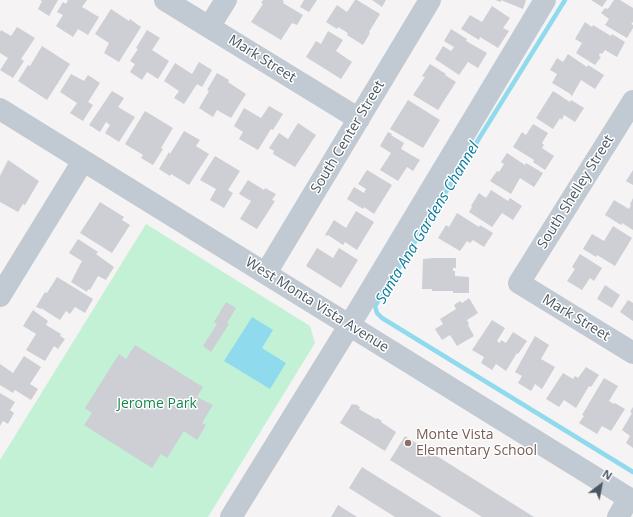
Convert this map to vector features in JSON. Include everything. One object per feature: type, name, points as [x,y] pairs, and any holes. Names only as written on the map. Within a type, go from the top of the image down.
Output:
[{"type":"street","name":"Mark Street","points":[[165,0],[359,119]]},
{"type":"street","points":[[209,27],[226,0]]},
{"type":"street","name":"South Center Street","points":[[266,273],[430,0]]},
{"type":"street","points":[[231,517],[349,326],[545,0]]},
{"type":"street","name":"South Shelley Street","points":[[519,283],[633,102]]},
{"type":"street","name":"West Monta Vista Avenue","points":[[0,109],[631,500]]},
{"type":"street","points":[[0,296],[84,161]]},
{"type":"street","name":"Mark Street","points":[[519,283],[633,353]]},
{"type":"street","points":[[618,517],[631,500]]},
{"type":"green space","name":"Jerome Park","points":[[146,224],[310,326],[315,343],[208,517],[0,517],[0,460]]},
{"type":"water","points":[[252,317],[273,330],[262,348],[286,363],[270,389],[224,361]]},
{"type":"building","points":[[40,0],[58,0],[49,16],[38,9],[42,1]]},
{"type":"building","points":[[68,0],[87,0],[82,7],[99,17],[88,35],[78,29],[73,37],[56,26],[63,15],[57,12],[63,2],[66,4]]},
{"type":"building","points":[[263,0],[282,0],[284,1],[283,3],[303,15],[297,25],[292,23],[281,40],[251,22],[263,4],[261,3]]},
{"type":"building","points":[[304,0],[317,0],[309,12],[300,7]]},
{"type":"building","points":[[355,0],[380,14],[363,45],[347,35],[348,33],[338,27],[337,29],[326,22],[337,5],[347,12]]},
{"type":"building","points":[[372,0],[386,0],[382,7]]},
{"type":"building","points":[[501,0],[526,0],[523,9]]},
{"type":"building","points":[[591,0],[607,0],[602,7]]},
{"type":"building","points":[[614,0],[620,0],[633,8],[633,22],[631,24],[633,25],[633,28],[627,38],[605,25],[609,19],[601,13],[605,8],[608,9]]},
{"type":"building","points":[[492,6],[510,18],[503,28],[509,31],[498,48],[480,37],[479,40],[461,29],[470,15],[482,22]]},
{"type":"building","points":[[111,9],[129,21],[130,19],[141,27],[119,62],[104,53],[109,43],[95,34]]},
{"type":"building","points":[[585,22],[611,36],[612,34],[625,42],[617,57],[605,50],[602,54],[600,53],[599,56],[601,57],[595,65],[576,53],[582,43],[575,39]]},
{"type":"building","points":[[17,27],[35,38],[21,59],[24,61],[13,78],[0,70],[8,58],[0,53],[0,32],[1,30],[11,36]]},
{"type":"building","points":[[451,29],[467,39],[466,41],[487,53],[478,68],[468,62],[459,75],[435,59],[443,46],[451,51],[454,47],[444,41]]},
{"type":"building","points":[[147,30],[160,38],[152,50],[169,61],[158,79],[147,72],[142,80],[130,72],[135,64],[130,61],[138,49],[136,48]]},
{"type":"building","points":[[328,31],[343,40],[336,51],[352,62],[341,79],[306,57],[316,41],[321,44]]},
{"type":"building","points":[[42,46],[70,64],[47,100],[18,81],[28,65],[30,66]]},
{"type":"building","points":[[568,54],[587,67],[588,65],[604,75],[595,89],[581,80],[572,96],[552,83],[557,74],[550,70],[557,58],[563,62]]},
{"type":"building","points":[[199,62],[212,70],[202,87],[197,84],[184,104],[174,98],[179,91],[164,81],[175,63],[192,74]]},
{"type":"building","points":[[430,64],[456,82],[438,110],[413,95],[425,77],[422,76]]},
{"type":"building","points":[[217,73],[229,80],[228,82],[246,94],[231,118],[217,110],[213,117],[199,108]]},
{"type":"building","points":[[71,74],[84,81],[88,75],[100,83],[88,102],[93,105],[83,121],[70,113],[77,103],[60,92]]},
{"type":"building","points":[[112,91],[124,98],[118,107],[135,117],[119,142],[105,133],[110,125],[106,122],[100,132],[89,125]]},
{"type":"building","points":[[553,91],[570,102],[571,100],[584,108],[575,122],[564,115],[562,120],[560,118],[553,129],[536,118]]},
{"type":"building","points":[[408,100],[440,120],[423,148],[390,129]]},
{"type":"building","points":[[269,106],[283,114],[273,130],[271,129],[258,150],[239,139],[243,132],[234,126],[244,108],[261,118]]},
{"type":"building","points":[[145,111],[173,128],[153,165],[141,158],[143,155],[125,144]]},
{"type":"building","points":[[298,123],[316,135],[295,167],[273,154],[274,151],[269,148],[279,133],[288,139]]},
{"type":"building","points":[[533,124],[548,133],[542,143],[544,145],[542,148],[554,156],[545,170],[533,162],[534,160],[513,147],[522,132],[526,135]]},
{"type":"building","points":[[184,131],[200,140],[196,146],[209,154],[189,185],[171,174],[170,176],[159,169]]},
{"type":"building","points":[[388,132],[404,143],[401,149],[420,160],[413,171],[407,167],[398,181],[380,170],[391,153],[380,146]]},
{"type":"building","points":[[507,153],[525,165],[526,163],[543,173],[534,187],[520,178],[511,194],[490,181],[497,171],[499,172],[504,164],[501,162]]},
{"type":"building","points":[[215,156],[240,171],[228,190],[233,193],[224,208],[210,200],[216,189],[200,180]]},
{"type":"building","points":[[8,160],[39,181],[25,205],[23,204],[18,212],[0,202],[0,176]]},
{"type":"building","points":[[367,170],[392,185],[374,214],[364,207],[363,209],[347,199],[354,187],[364,193],[366,189],[358,184]]},
{"type":"building","points":[[633,170],[633,185],[626,181]]},
{"type":"building","points":[[248,180],[264,190],[265,188],[276,194],[272,200],[275,201],[257,229],[240,219],[251,201],[239,194]]},
{"type":"building","points":[[491,190],[508,201],[510,198],[522,206],[513,220],[502,213],[492,227],[469,212],[479,193],[486,198]]},
{"type":"building","points":[[633,198],[633,230],[622,223],[621,225],[605,215],[614,200],[629,209]]},
{"type":"building","points":[[100,202],[124,217],[122,220],[130,225],[112,253],[80,233]]},
{"type":"building","points":[[356,211],[374,222],[357,250],[345,242],[343,245],[328,235],[325,235],[334,220],[346,228]]},
{"type":"building","points":[[457,213],[479,227],[480,225],[493,233],[484,247],[473,240],[470,243],[467,241],[460,251],[438,238],[446,225],[449,227]]},
{"type":"building","points":[[613,226],[632,238],[615,266],[597,255],[596,257],[583,249],[592,234],[604,241]]},
{"type":"building","points":[[78,239],[98,252],[96,254],[114,267],[106,280],[98,276],[90,290],[88,289],[87,292],[71,282],[82,261],[69,253]]},
{"type":"building","points":[[317,248],[333,258],[339,248],[358,260],[341,288],[306,266]]},
{"type":"building","points":[[580,254],[602,268],[594,281],[590,278],[582,290],[567,281],[575,269],[572,267]]},
{"type":"building","points":[[456,258],[456,268],[453,268],[453,271],[455,271],[455,276],[469,277],[469,293],[453,293],[453,291],[432,291],[432,289],[422,289],[423,259]]},
{"type":"building","points":[[57,277],[93,299],[85,313],[75,307],[70,314],[66,311],[60,320],[41,308],[36,307],[45,292],[47,293]]},
{"type":"building","points":[[605,285],[620,295],[612,308],[597,299]]},
{"type":"building","points":[[469,298],[478,313],[467,320],[474,336],[457,346],[450,335],[442,340],[435,329],[443,324],[440,319],[456,309],[454,305],[460,301],[462,303]]},
{"type":"building","points":[[628,300],[633,303],[633,321],[620,312]]},
{"type":"building","points":[[226,302],[236,308],[227,323],[229,324],[211,352],[203,346],[217,324],[214,322]]},
{"type":"building","points":[[33,310],[48,321],[46,325],[61,334],[60,336],[65,339],[58,349],[54,346],[45,361],[26,350],[36,334],[23,326]]},
{"type":"building","points":[[492,320],[505,328],[497,341],[500,343],[501,340],[506,343],[513,332],[527,341],[518,354],[517,353],[506,371],[496,364],[492,370],[481,363],[484,357],[472,350]]},
{"type":"building","points":[[535,336],[549,345],[541,359],[555,367],[542,389],[535,384],[531,391],[518,383],[522,376],[515,372]]},
{"type":"building","points":[[135,345],[203,387],[197,397],[213,405],[202,423],[206,425],[197,440],[184,431],[167,458],[161,454],[152,468],[84,425],[92,413],[85,408],[119,354],[126,359]]},
{"type":"building","points":[[24,356],[41,367],[30,384],[38,389],[31,400],[15,390],[13,393],[0,385],[0,364],[13,373]]},
{"type":"building","points":[[586,367],[599,375],[591,387],[589,386],[576,408],[564,400],[559,407],[546,399],[563,373],[573,379],[575,376],[578,378]]},
{"type":"building","points":[[604,378],[618,386],[609,401],[625,409],[611,431],[602,426],[597,434],[579,423],[584,416],[582,415]]},
{"type":"building","points":[[0,393],[15,402],[10,410],[14,413],[8,424],[3,421],[0,426]]},
{"type":"building","points":[[352,404],[355,404],[360,407],[359,409],[382,421],[381,422],[396,432],[385,451],[340,423]]},
{"type":"building","points":[[633,407],[633,448],[626,443],[630,436],[622,430],[632,413],[630,412]]},
{"type":"building","points":[[405,436],[534,517],[482,517],[390,460]]},
{"type":"building","points":[[362,467],[442,517],[395,517],[349,488]]},
{"type":"building","points":[[338,505],[357,517],[331,517]]},
{"type":"waterway","name":"Santa Ana Gardens Channel","points":[[565,0],[375,306],[377,313],[382,318],[633,472]]},
{"type":"place","name":"Monte Vista Elementary School","points":[[408,443]]}]
